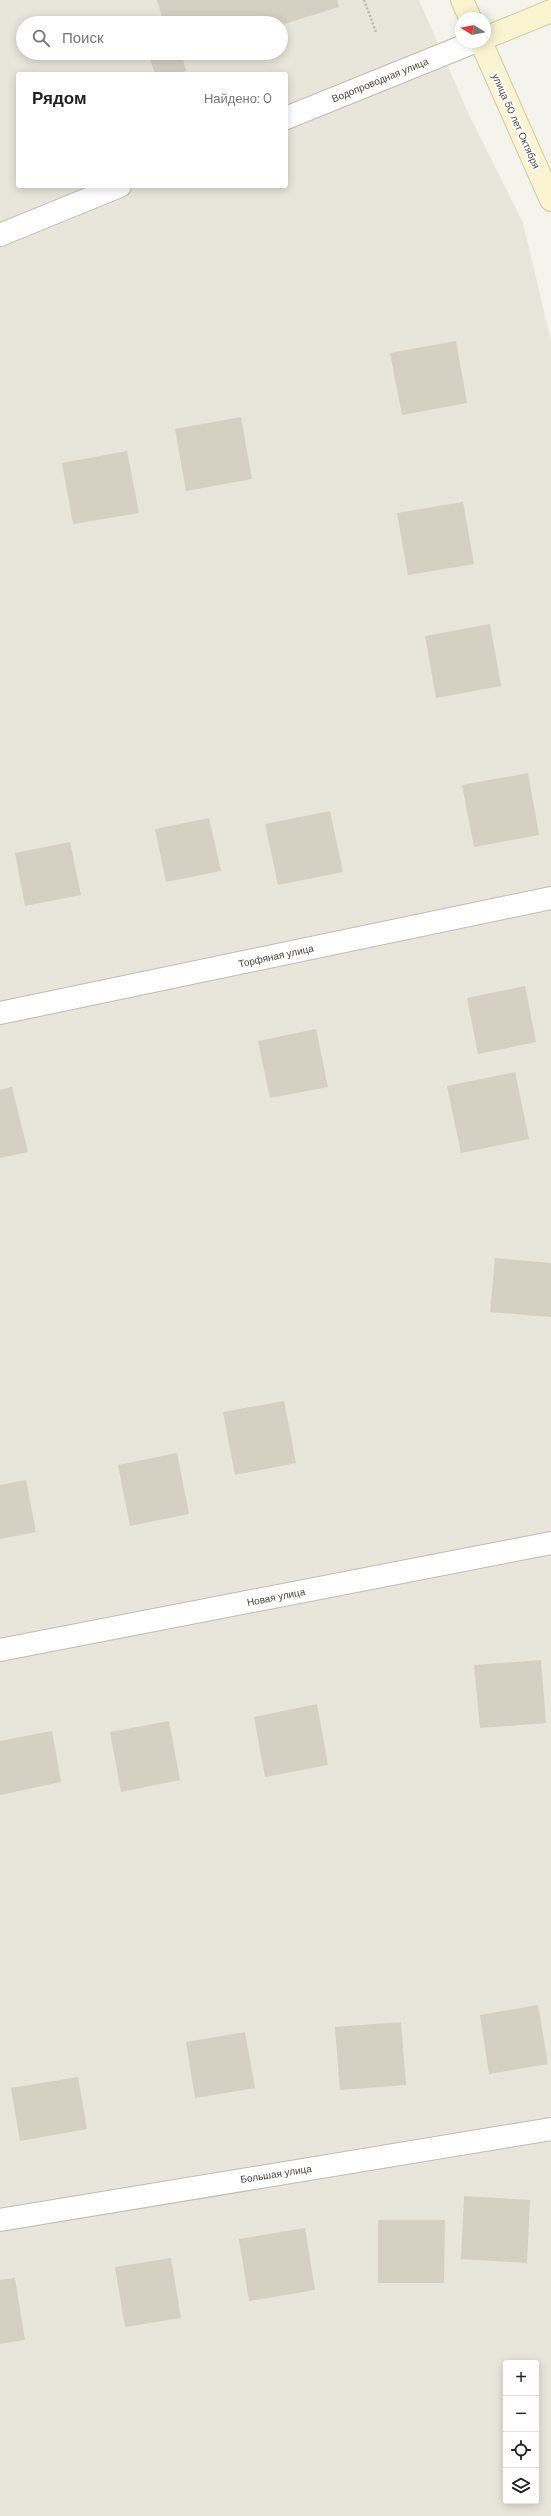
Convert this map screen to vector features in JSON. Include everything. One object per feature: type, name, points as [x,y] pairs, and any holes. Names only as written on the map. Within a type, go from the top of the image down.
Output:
[{"type":"main road","points":[[462,0],[467,12]]},
{"type":"main road","points":[[491,36],[551,11]]},
{"type":"main road","name":"улица 50 лет Октября","points":[[484,48],[551,200]]},
{"type":"street","name":"Водопроводная улица","points":[[288,117],[459,48]]},
{"type":"street","points":[[0,235],[115,188]]},
{"type":"street","name":"Торфяная улица","points":[[0,1013],[551,898]]},
{"type":"street","name":"Новая улица","points":[[0,1650],[551,1543]]},
{"type":"street","name":"Большая улица","points":[[0,2220],[551,2129]]},
{"type":"path","points":[[364,0],[376,32]]},
{"type":"shaded area","points":[[0,0],[419,0],[470,117],[523,223],[551,341],[551,2516],[0,2516]]},
{"type":"building","points":[[157,0],[337,0],[339,7],[288,23],[288,16],[162,16]]},
{"type":"building","points":[[150,60],[183,60],[186,71],[182,72],[154,72]]},
{"type":"building","points":[[456,341],[467,403],[402,415],[390,353]]},
{"type":"building","points":[[241,417],[252,479],[186,491],[175,429]]},
{"type":"building","points":[[127,451],[139,513],[73,524],[62,463]]},
{"type":"building","points":[[463,502],[474,564],[408,575],[397,513]]},
{"type":"building","points":[[490,624],[501,686],[436,698],[425,636]]},
{"type":"building","points":[[528,773],[539,835],[474,847],[462,785]]},
{"type":"building","points":[[330,811],[343,872],[278,885],[265,824]]},
{"type":"building","points":[[209,818],[221,871],[166,882],[155,829]]},
{"type":"building","points":[[70,842],[81,895],[25,906],[15,853]]},
{"type":"building","points":[[525,986],[536,1042],[478,1054],[467,998]]},
{"type":"building","points":[[316,1029],[328,1087],[270,1098],[258,1041]]},
{"type":"building","points":[[515,1072],[529,1139],[461,1153],[447,1086]]},
{"type":"building","points":[[12,1087],[28,1152],[0,1158],[0,1090]]},
{"type":"building","points":[[495,1258],[551,1263],[551,1317],[490,1312]]},
{"type":"building","points":[[284,1401],[296,1463],[235,1475],[223,1412]]},
{"type":"building","points":[[177,1453],[189,1514],[130,1526],[118,1465]]},
{"type":"building","points":[[26,1480],[36,1532],[0,1539],[0,1485]]},
{"type":"building","points":[[541,1660],[546,1723],[480,1728],[474,1665]]},
{"type":"building","points":[[317,1704],[328,1765],[265,1777],[254,1717]]},
{"type":"building","points":[[169,1721],[180,1780],[121,1792],[110,1732]]},
{"type":"building","points":[[52,1731],[61,1782],[0,1795],[0,1741]]},
{"type":"building","points":[[538,2005],[548,2064],[489,2074],[480,2015]]},
{"type":"building","points":[[401,2022],[406,2085],[340,2090],[335,2027]]},
{"type":"building","points":[[245,2032],[255,2088],[195,2098],[186,2042]]},
{"type":"building","points":[[78,2077],[87,2129],[20,2141],[11,2088]]},
{"type":"building","points":[[464,2196],[530,2200],[527,2263],[461,2259]]},
{"type":"building","points":[[378,2220],[445,2220],[444,2283],[378,2283]]},
{"type":"building","points":[[305,2228],[315,2290],[249,2301],[239,2239]]},
{"type":"building","points":[[171,2258],[181,2318],[125,2327],[115,2267]]},
{"type":"building","points":[[15,2278],[25,2340],[0,2344],[0,2280]]}]
